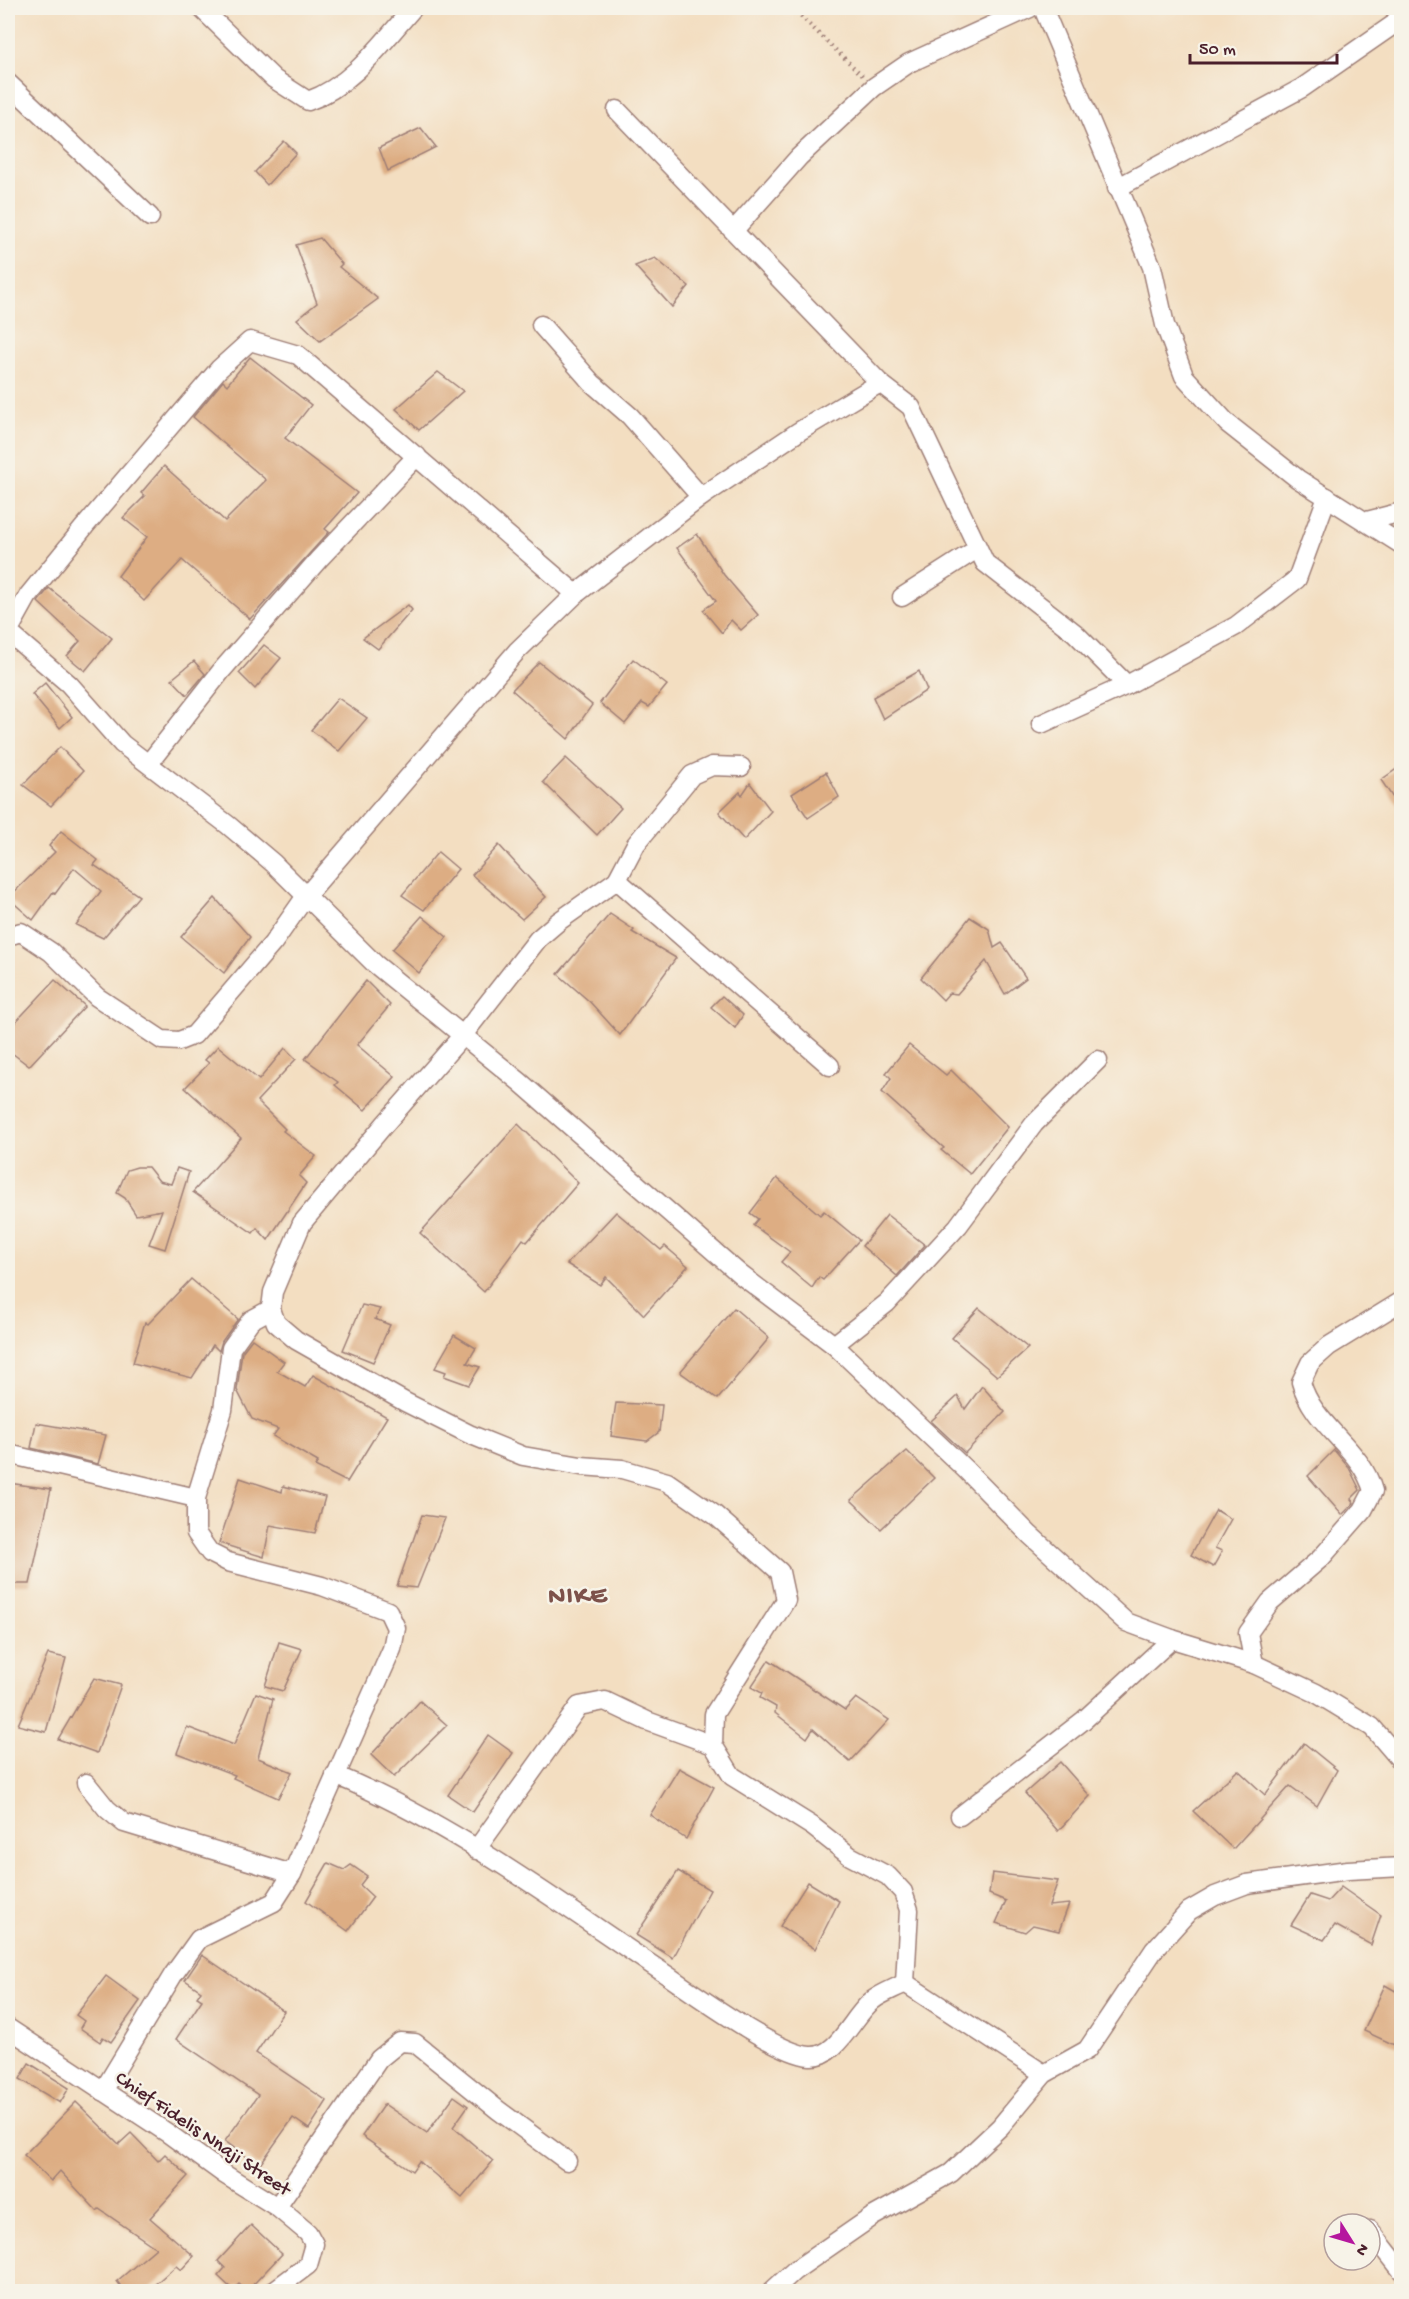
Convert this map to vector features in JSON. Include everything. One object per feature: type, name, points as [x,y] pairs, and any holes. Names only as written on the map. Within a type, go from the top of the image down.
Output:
[{"type":"street","points":[[201,8],[274,79],[308,101],[327,94],[348,78],[413,8]]},
{"type":"street","points":[[735,229],[799,157],[874,87],[909,63],[1030,8]]},
{"type":"street","points":[[1043,8],[1152,267],[1166,325],[1184,376],[1227,423],[1298,479],[1367,521],[1401,545]]},
{"type":"street","points":[[1117,188],[1302,88],[1393,25],[1401,11]]},
{"type":"street","points":[[8,83],[150,217]]},
{"type":"street","points":[[617,110],[735,229],[880,383],[911,406],[977,549],[986,563],[1075,633],[1127,685]]},
{"type":"street","points":[[541,325],[592,383],[630,416],[701,497]]},
{"type":"street","points":[[576,594],[298,355],[250,341],[219,369],[85,526],[28,596],[8,632],[69,684],[122,744],[228,825],[306,896],[375,964],[463,1035],[741,1275],[834,1345],[959,1463],[1030,1535],[1126,1622],[1172,1640],[1254,1664],[1316,1693],[1372,1727],[1401,1762]]},
{"type":"street","points":[[8,936],[21,932],[51,952],[97,997],[162,1040],[179,1041],[194,1035],[273,943],[306,896],[516,651],[576,594],[701,497],[798,432],[880,383]]},
{"type":"street","points":[[149,763],[222,670],[296,585],[417,456]]},
{"type":"street","points":[[1041,724],[1127,685],[1236,626],[1297,579],[1327,496]]},
{"type":"street","points":[[1367,521],[1401,512]]},
{"type":"street","points":[[902,597],[977,549]]},
{"type":"street","points":[[741,767],[712,766],[692,775],[636,844],[617,880],[559,921],[538,939],[463,1035],[302,1223],[273,1292],[271,1309],[276,1323],[296,1340],[405,1402],[469,1434],[523,1456],[581,1466],[622,1469],[667,1482],[715,1515],[780,1572],[785,1584],[786,1600],[714,1714],[713,1745],[732,1776],[812,1826],[849,1856],[888,1876],[903,1892],[909,1910],[904,1983]]},
{"type":"street","points":[[617,880],[830,1066]]},
{"type":"street","points":[[834,1345],[887,1303],[958,1226],[1034,1124],[1098,1060]]},
{"type":"street","points":[[1254,1664],[1248,1632],[1270,1602],[1321,1558],[1363,1510],[1373,1491],[1369,1475],[1356,1455],[1305,1399],[1301,1382],[1310,1362],[1329,1346],[1401,1301]]},
{"type":"street","points":[[103,2091],[173,1975],[199,1939],[274,1902],[309,1841],[335,1775],[392,1649],[396,1628],[388,1611],[322,1586],[260,1572],[210,1553],[196,1533],[196,1498],[223,1410],[231,1348],[251,1320],[271,1309]]},
{"type":"street","points":[[8,1454],[196,1498]]},
{"type":"street","points":[[960,1816],[1084,1720],[1172,1640]]},
{"type":"street","points":[[476,1850],[579,1706],[605,1701],[647,1721],[713,1745]]},
{"type":"street","points":[[335,1775],[419,1813],[730,2017],[790,2051],[812,2056],[832,2048],[860,2012],[873,2000],[904,1983]]},
{"type":"street","points":[[86,1783],[107,1809],[124,1823],[292,1874]]},
{"type":"street","points":[[771,2292],[794,2271],[872,2217],[951,2173],[1000,2127],[1044,2074],[1087,2049],[1154,1950],[1189,1911],[1215,1896],[1247,1884],[1348,1870],[1401,1867]]},
{"type":"street","points":[[904,1983],[1044,2074]]},
{"type":"street","name":"Chief Fidelis Nnaji Street","points":[[8,2028],[224,2174],[277,2207],[308,2233],[314,2244],[308,2265],[272,2292]]},
{"type":"street","points":[[277,2207],[379,2059],[400,2042],[415,2043],[498,2110],[567,2161]]},
{"type":"street","points":[[1382,2246],[1401,2271]]},
{"type":"path","points":[[792,8],[874,87]]},
{"type":"building","points":[[421,128],[436,147],[388,171],[379,148]]},
{"type":"building","points":[[284,141],[296,153],[267,185],[255,172]]},
{"type":"building","points":[[320,238],[342,264],[339,267],[378,299],[320,341],[297,319],[317,303],[296,245]]},
{"type":"building","points":[[655,258],[689,286],[672,307],[635,266]]},
{"type":"building","points":[[250,357],[311,405],[285,438],[357,493],[325,529],[329,532],[250,619],[182,560],[144,601],[118,576],[147,537],[123,518],[145,496],[141,493],[164,466],[225,521],[266,480],[193,417],[223,381],[227,385]]},
{"type":"building","points":[[438,372],[463,391],[419,430],[396,409]]},
{"type":"building","points":[[697,534],[724,575],[758,615],[741,630],[731,620],[722,633],[703,610],[716,601],[677,548]]},
{"type":"building","points":[[49,588],[112,638],[85,671],[67,656],[80,641],[38,602]]},
{"type":"building","points":[[408,605],[412,610],[378,649],[363,638]]},
{"type":"building","points":[[264,645],[281,658],[255,689],[239,673]]},
{"type":"building","points":[[633,659],[667,685],[649,707],[642,703],[625,724],[600,703]]},
{"type":"building","points":[[194,661],[205,674],[187,695],[172,679]]},
{"type":"building","points":[[539,662],[592,705],[568,739],[512,690]]},
{"type":"building","points":[[919,671],[927,690],[883,719],[873,697]]},
{"type":"building","points":[[45,683],[72,717],[60,728],[32,694]]},
{"type":"building","points":[[338,698],[367,718],[339,751],[311,730]]},
{"type":"building","points":[[60,747],[83,771],[51,806],[23,785]]},
{"type":"building","points":[[566,758],[621,808],[597,835],[543,782]]},
{"type":"building","points":[[1401,766],[1401,810],[1381,780]]},
{"type":"building","points":[[826,772],[839,797],[808,818],[792,794]]},
{"type":"building","points":[[750,783],[771,811],[744,840],[719,812],[740,792],[742,795]]},
{"type":"building","points":[[61,831],[98,860],[94,865],[139,896],[103,938],[76,925],[101,891],[74,868],[33,920],[8,898],[55,852],[49,846]]},
{"type":"building","points":[[499,845],[546,897],[522,919],[472,875]]},
{"type":"building","points":[[438,852],[458,869],[424,910],[402,895]]},
{"type":"building","points":[[215,898],[250,937],[224,973],[181,937]]},
{"type":"building","points":[[610,914],[634,930],[632,932],[676,958],[620,1035],[590,1002],[558,974]]},
{"type":"building","points":[[422,916],[447,937],[419,973],[392,950]]},
{"type":"building","points":[[970,917],[989,929],[994,948],[1002,943],[1026,978],[1005,994],[986,961],[957,994],[949,993],[943,1000],[921,978]]},
{"type":"building","points":[[55,980],[85,1006],[29,1066],[8,1050],[8,1030]]},
{"type":"building","points":[[366,981],[390,1005],[357,1045],[395,1077],[365,1110],[335,1085],[338,1082],[305,1059]]},
{"type":"building","points":[[722,996],[743,1015],[735,1028],[711,1007]]},
{"type":"building","points":[[909,1045],[946,1075],[951,1070],[1008,1127],[970,1174],[941,1150],[944,1148],[882,1092],[891,1078],[886,1073]]},
{"type":"building","points":[[218,1046],[259,1080],[285,1048],[296,1059],[257,1101],[285,1129],[283,1131],[316,1156],[299,1176],[306,1183],[268,1240],[257,1228],[253,1233],[193,1192],[241,1138],[185,1088],[209,1063],[205,1060]]},
{"type":"building","points":[[518,1124],[578,1183],[527,1242],[523,1239],[484,1292],[420,1233]]},
{"type":"building","points":[[148,1167],[159,1181],[171,1184],[177,1168],[189,1172],[165,1249],[149,1244],[162,1210],[136,1215],[125,1198],[117,1193],[127,1170]]},
{"type":"building","points":[[777,1178],[820,1215],[824,1211],[859,1240],[823,1280],[819,1277],[812,1288],[781,1262],[790,1252],[753,1225],[758,1219],[750,1213]]},
{"type":"building","points":[[616,1212],[661,1250],[665,1246],[688,1266],[644,1315],[606,1277],[600,1285],[567,1264]]},
{"type":"building","points":[[887,1215],[925,1245],[897,1276],[862,1246]]},
{"type":"building","points":[[191,1279],[238,1319],[222,1341],[219,1351],[213,1345],[192,1378],[133,1363],[145,1322],[148,1324]]},
{"type":"building","points":[[362,1305],[380,1309],[375,1319],[390,1325],[373,1362],[343,1350]]},
{"type":"building","points":[[734,1308],[769,1338],[718,1399],[680,1372]]},
{"type":"building","points":[[979,1308],[1028,1348],[997,1376],[952,1338]]},
{"type":"building","points":[[454,1335],[476,1348],[467,1363],[480,1367],[469,1385],[444,1376],[446,1372],[435,1368]]},
{"type":"building","points":[[252,1339],[284,1362],[277,1371],[305,1387],[313,1375],[387,1417],[347,1482],[315,1466],[318,1462],[273,1436],[278,1429],[252,1419],[237,1390],[242,1352]]},
{"type":"building","points":[[982,1386],[1005,1412],[965,1453],[931,1421],[958,1396],[965,1409]]},
{"type":"building","points":[[616,1403],[662,1405],[659,1432],[647,1441],[611,1436]]},
{"type":"building","points":[[36,1423],[106,1435],[98,1464],[31,1448]]},
{"type":"building","points":[[1334,1450],[1349,1468],[1360,1490],[1351,1499],[1354,1503],[1342,1515],[1308,1476]]},
{"type":"building","points":[[907,1451],[934,1478],[881,1529],[851,1500]]},
{"type":"building","points":[[240,1478],[282,1492],[283,1486],[325,1497],[315,1533],[270,1525],[264,1557],[219,1543]]},
{"type":"building","points":[[8,1483],[51,1489],[30,1584],[8,1584]]},
{"type":"building","points":[[1216,1510],[1231,1519],[1215,1548],[1222,1551],[1213,1567],[1191,1555]]},
{"type":"building","points":[[422,1515],[445,1518],[417,1588],[397,1586]]},
{"type":"building","points":[[279,1642],[302,1649],[283,1691],[265,1686]]},
{"type":"building","points":[[48,1654],[66,1658],[46,1732],[18,1725]]},
{"type":"building","points":[[769,1660],[845,1710],[856,1698],[889,1720],[850,1762],[813,1729],[807,1738],[775,1713],[776,1707],[760,1698],[762,1693],[751,1687]]},
{"type":"building","points":[[94,1678],[121,1685],[97,1753],[58,1739]]},
{"type":"building","points":[[256,1693],[273,1699],[258,1758],[292,1772],[278,1798],[233,1778],[235,1775],[177,1753],[187,1727],[234,1745]]},
{"type":"building","points":[[420,1701],[447,1725],[394,1777],[371,1755]]},
{"type":"building","points":[[488,1735],[513,1753],[473,1812],[448,1795]]},
{"type":"building","points":[[1304,1743],[1337,1770],[1317,1806],[1290,1786],[1233,1849],[1193,1811],[1238,1770],[1265,1795]]},
{"type":"building","points":[[1060,1762],[1090,1796],[1058,1831],[1025,1793]]},
{"type":"building","points":[[679,1768],[714,1787],[686,1839],[650,1815]]},
{"type":"building","points":[[328,1863],[344,1870],[351,1865],[367,1876],[360,1885],[373,1897],[348,1931],[306,1901]]},
{"type":"building","points":[[678,1871],[710,1890],[673,1958],[636,1935]]},
{"type":"building","points":[[992,1873],[1058,1881],[1049,1906],[1069,1904],[1059,1931],[1033,1925],[1025,1932],[996,1923],[1006,1901],[989,1894]]},
{"type":"building","points":[[808,1882],[839,1901],[815,1949],[780,1926]]},
{"type":"building","points":[[1341,1887],[1381,1915],[1371,1945],[1335,1925],[1324,1940],[1291,1925],[1310,1895],[1328,1901]]},
{"type":"building","points":[[202,1955],[284,2011],[256,2053],[327,2101],[309,2129],[293,2118],[259,2166],[225,2141],[258,2095],[176,2039],[202,2000],[197,1997],[201,1991],[185,1980]]},
{"type":"building","points":[[106,1976],[140,2001],[111,2042],[103,2037],[100,2042],[80,2028],[84,2021],[76,2015]]},
{"type":"building","points":[[1385,1985],[1401,1994],[1401,2048],[1364,2031]]},
{"type":"building","points":[[29,2063],[69,2088],[60,2103],[20,2079]]},
{"type":"building","points":[[454,2096],[468,2106],[453,2127],[493,2161],[462,2198],[419,2161],[412,2171],[362,2136],[384,2104],[427,2133]]},
{"type":"building","points":[[76,2102],[119,2144],[131,2133],[158,2161],[165,2154],[188,2176],[150,2218],[194,2256],[181,2270],[176,2266],[146,2292],[125,2292],[117,2281],[156,2248],[99,2209],[97,2211],[60,2171],[51,2181],[24,2155]]},
{"type":"building","points":[[251,2225],[282,2254],[247,2291],[239,2284],[233,2290],[218,2276],[225,2268],[218,2261]]},
{"type":"district","name":"NIKE","points":[[578,1593]]}]
